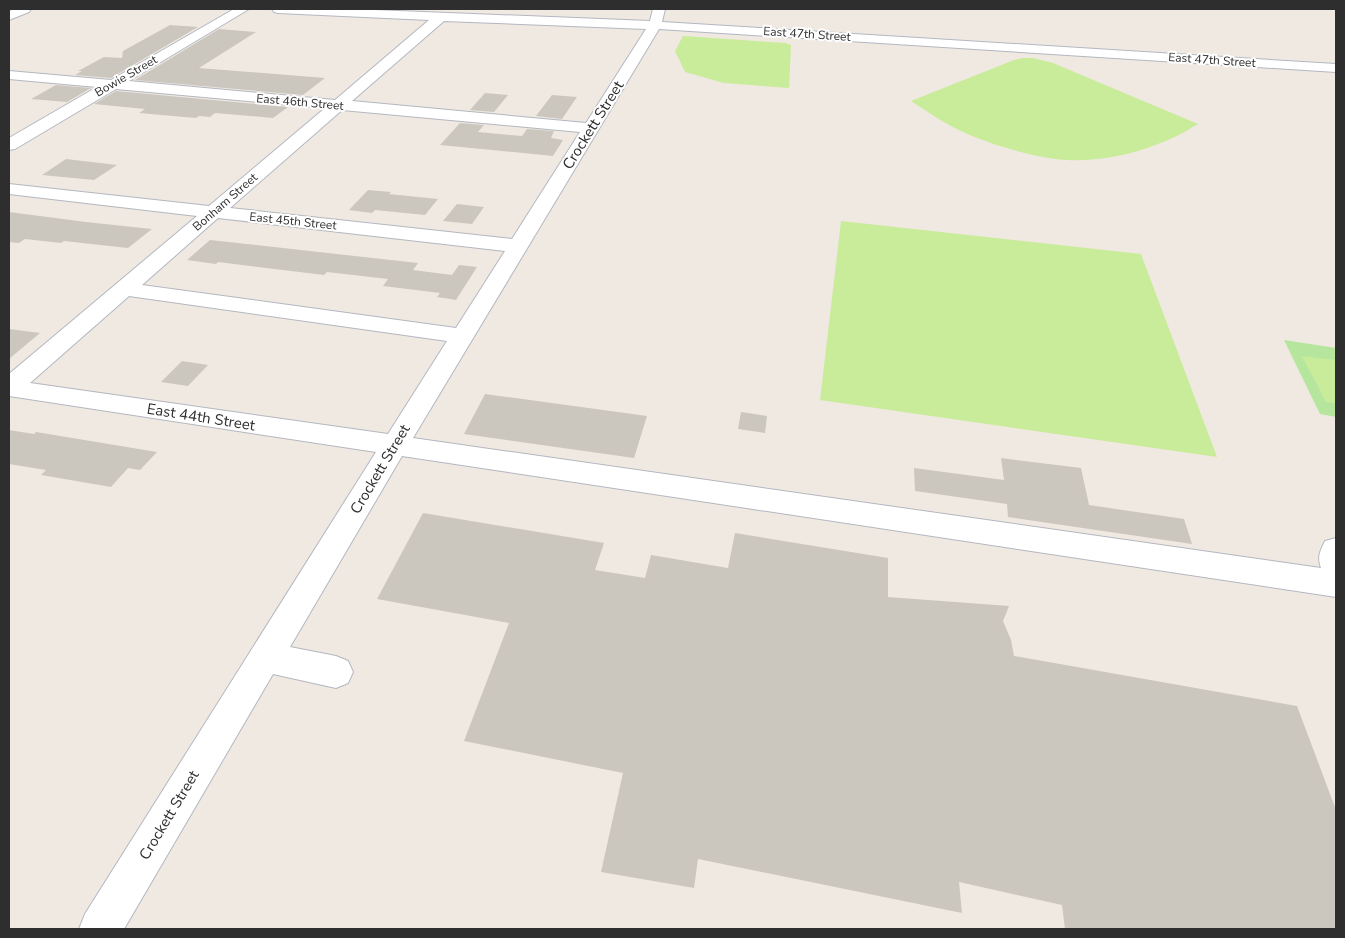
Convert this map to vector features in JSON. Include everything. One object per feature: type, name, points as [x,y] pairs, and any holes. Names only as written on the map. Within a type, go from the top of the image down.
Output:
[{"type":"street","points":[[9,16],[25,9]]},
{"type":"street","name":"Bowie Street","points":[[9,145],[244,9]]},
{"type":"street","name":"East 47th Street","points":[[278,9],[441,17],[657,17],[1333,71]]},
{"type":"street","name":"Bonham Street","points":[[9,388],[441,17]]},
{"type":"street","name":"Crockett Street","points":[[100,929],[394,446],[592,128],[657,17]]},
{"type":"street","name":"East 46th Street","points":[[9,75],[592,128]]},
{"type":"street","name":"East 45th Street","points":[[9,189],[518,246]]},
{"type":"street","points":[[124,288],[462,336]]},
{"type":"street","name":"East 44th Street","points":[[9,388],[1336,584]]},
{"type":"street","points":[[1336,550],[1333,560],[1336,568]]},
{"type":"street","points":[[265,658],[336,672]]},
{"type":"green space","points":[[683,36],[791,45],[789,88],[724,83],[685,72],[675,51]]},
{"type":"green space","points":[[1023,58],[1033,58],[1053,63],[1198,124],[1168,140],[1135,152],[1101,159],[1067,160],[1028,154],[986,141],[963,132],[911,101]]},
{"type":"green space","points":[[841,221],[1141,254],[1217,457],[820,400]]},
{"type":"green space","points":[[1284,340],[1336,348],[1336,417],[1320,414]]},
{"type":"green space","points":[[1302,356],[1336,360],[1336,403],[1326,402]]},
{"type":"building","points":[[170,25],[198,27],[111,78],[75,75],[82,71],[78,71],[104,57],[122,58],[123,51]]},
{"type":"building","points":[[219,29],[256,32],[199,68],[325,78],[303,95],[135,80]]},
{"type":"building","points":[[56,85],[91,88],[67,102],[31,99]]},
{"type":"building","points":[[116,91],[288,107],[273,118],[215,113],[210,117],[199,116],[196,118],[139,113],[145,109],[94,104]]},
{"type":"building","points":[[485,93],[508,95],[494,112],[470,110]]},
{"type":"building","points":[[552,95],[577,97],[562,119],[536,116]]},
{"type":"building","points":[[460,123],[484,125],[478,132],[522,136],[527,129],[554,131],[551,138],[563,140],[553,156],[440,145]]},
{"type":"building","points":[[66,159],[117,165],[94,180],[42,175]]},
{"type":"building","points":[[368,190],[438,199],[425,215],[375,210],[372,213],[349,210]]},
{"type":"building","points":[[457,204],[484,207],[472,224],[443,221]]},
{"type":"building","points":[[9,212],[152,229],[128,248],[25,239],[19,243],[9,242]]},
{"type":"building","points":[[210,240],[418,263],[413,270],[452,275],[459,265],[477,267],[456,300],[437,297],[440,293],[383,286],[388,279],[327,272],[324,275],[187,260]]},
{"type":"building","points":[[9,329],[40,333],[9,359]]},
{"type":"building","points":[[182,361],[208,365],[188,386],[161,382]]},
{"type":"building","points":[[485,394],[647,416],[634,458],[464,434]]},
{"type":"building","points":[[741,412],[767,416],[765,433],[738,429]]},
{"type":"building","points":[[9,430],[34,434],[36,432],[157,452],[140,470],[128,468],[111,487],[41,475],[46,470],[9,464]]},
{"type":"building","points":[[1001,458],[1081,468],[1089,505],[1184,519],[1192,544],[1008,517],[1007,504],[915,491],[914,468],[1004,480]]},
{"type":"building","points":[[423,513],[604,543],[595,570],[645,578],[651,555],[728,568],[735,533],[888,558],[888,597],[1009,606],[1003,621],[1011,640],[1014,656],[1297,706],[1336,810],[1336,929],[1065,929],[1062,905],[959,882],[962,913],[698,859],[694,888],[601,872],[623,773],[464,741],[509,623],[377,599]]}]
